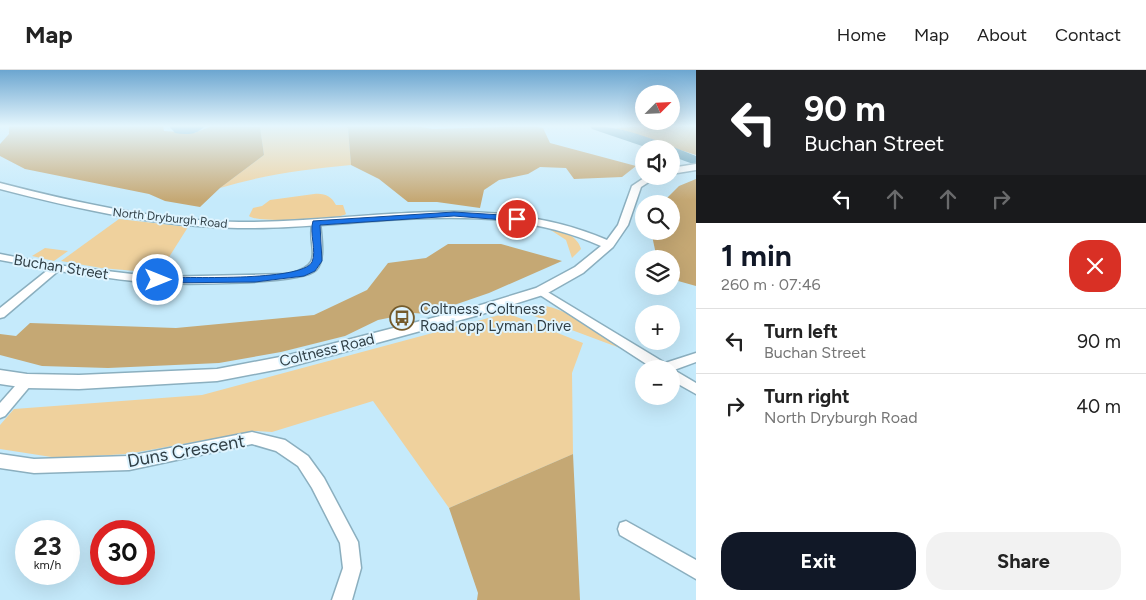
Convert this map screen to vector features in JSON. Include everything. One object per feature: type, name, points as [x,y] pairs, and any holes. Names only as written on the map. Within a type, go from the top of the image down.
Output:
[{"type":"street","points":[[680,169],[696,167]]},
{"type":"street","name":"Coltness Road","points":[[0,377],[26,381],[79,382],[217,375],[295,359],[474,312],[541,291],[579,270],[609,245],[624,226],[639,185]]},
{"type":"street","name":"North Dryburgh Road","points":[[0,186],[95,210],[159,220],[239,225],[424,215],[481,215],[548,223],[609,245]]},
{"type":"street","name":"Buchan Street","points":[[0,257],[56,268],[158,280],[255,280],[289,277],[312,269],[317,261],[316,222]]},
{"type":"street","points":[[0,314],[56,268]]},
{"type":"street","points":[[541,291],[650,360]]},
{"type":"street","points":[[680,363],[696,357]]},
{"type":"street","points":[[680,379],[696,389]]},
{"type":"street","points":[[0,412],[26,381]]},
{"type":"street","name":"Duns Crescent","points":[[0,462],[34,466],[129,463],[252,438],[280,445],[303,461],[318,483],[349,542],[352,568],[342,600]]},
{"type":"street","points":[[626,529],[696,570]]},
{"type":"shaded area","points":[[0,151],[263,151],[264,155],[220,188],[200,207],[165,201],[149,194],[25,169],[0,156]]},
{"type":"shaded area","points":[[263,151],[350,151],[351,165],[285,173],[252,179],[220,188],[264,155]]},
{"type":"shaded area","points":[[350,151],[579,151],[635,166],[622,177],[574,179],[566,168],[540,167],[528,174],[499,180],[484,190],[480,208],[437,202],[408,202],[379,179],[351,165]]},
{"type":"shaded area","points":[[683,151],[696,151],[696,155]]},
{"type":"shaded area","points":[[696,179],[696,286],[680,282],[680,250],[655,250],[653,240],[680,240],[680,195],[670,195],[679,186]]},
{"type":"shaded area","points":[[314,194],[330,197],[336,205],[343,205],[346,214],[328,218],[297,220],[266,219],[249,216],[253,208],[262,206],[270,200]]},
{"type":"shaded area","points":[[119,219],[188,227],[159,273],[101,268],[61,261]]},
{"type":"shaded area","points":[[546,227],[572,236],[581,249],[572,258],[566,240]]},
{"type":"shaded area","points":[[448,244],[501,244],[562,261],[489,293],[428,314],[413,313],[378,320],[345,336],[281,352],[219,363],[108,368],[42,366],[0,355],[0,334],[16,336],[30,323],[176,328],[314,315],[367,290],[388,263],[426,258]]},
{"type":"shaded area","points":[[45,248],[68,251],[54,261],[32,256]]},
{"type":"shaded area","points":[[535,305],[547,306],[571,315],[628,351],[518,310]]},
{"type":"shaded area","points":[[507,313],[583,343],[572,373],[573,454],[449,508],[373,401],[272,432],[256,431],[127,454],[58,458],[0,449],[0,425],[14,409],[202,395]]},
{"type":"shaded area","points":[[573,454],[580,600],[477,600],[478,593],[449,508]]},
{"type":"waterway","points":[[680,155],[696,161]]},
{"type":"place","name":"Coltness, Coltness Road opp Lyman Drive","points":[[402,318]]},
{"type":"route","points":[[158,280],[255,280],[301,274],[312,269],[317,261],[316,222],[454,214],[517,219]]}]
